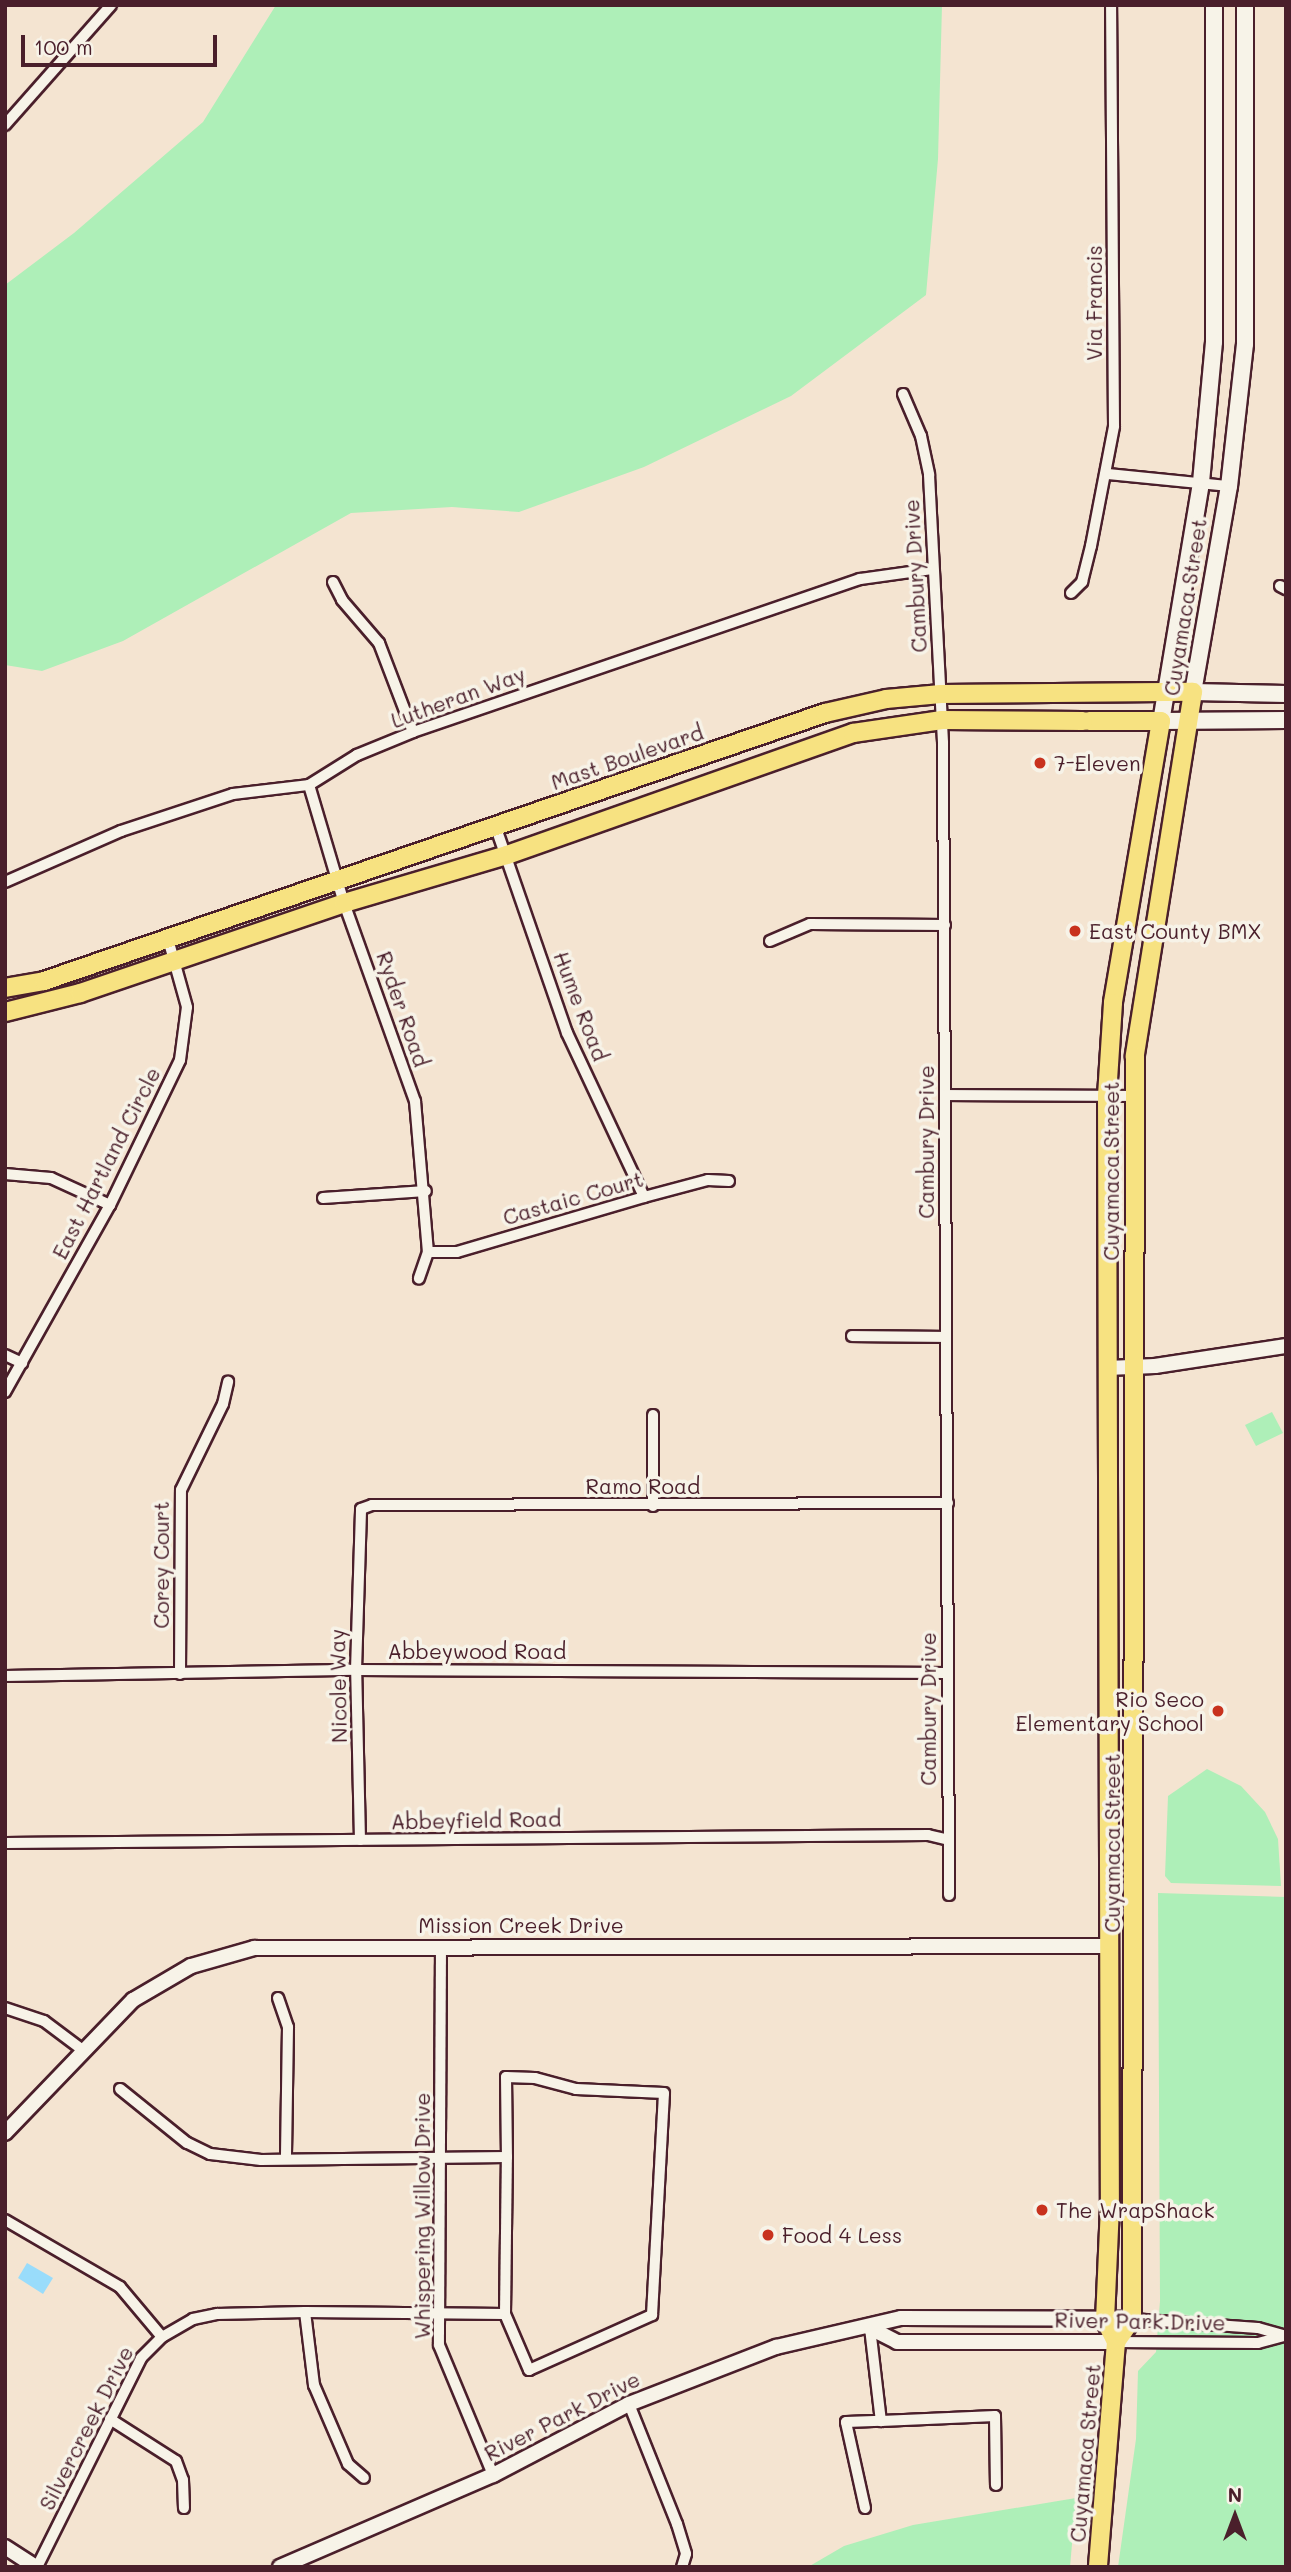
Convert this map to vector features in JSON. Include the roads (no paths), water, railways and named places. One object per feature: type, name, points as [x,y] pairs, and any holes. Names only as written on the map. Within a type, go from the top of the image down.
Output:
[{"type":"main road","name":"Cuyamaca Street","points":[[1116,2342],[1105,2320],[1110,2206],[1106,1946],[1109,1766],[1107,1096],[1113,1003],[1202,483],[1214,342],[1214,5]]},
{"type":"main road","name":"Cuyamaca Street","points":[[1098,2567],[1116,2342],[1132,2319],[1135,1767],[1133,1096],[1141,996],[1191,720],[1193,692],[1229,486],[1245,344],[1245,5]]},
{"type":"main road","name":"Mast Boulevard","points":[[5,988],[44,981],[338,883],[495,825],[825,713],[886,699],[941,694],[1286,694]]},
{"type":"main road","points":[[5,1012],[174,961],[344,903],[507,855],[853,733],[942,719],[1086,722],[1286,720]]},
{"type":"main road","points":[[1109,1766],[1135,1767]]},
{"type":"street","points":[[5,125],[111,5]]},
{"type":"street","name":"Via Francis","points":[[1071,593],[1082,582],[1108,474],[1114,426],[1111,5]]},
{"type":"street","name":"Cambury Drive","points":[[904,394],[921,436],[929,475],[942,719],[948,1503],[946,1839],[949,1895]]},
{"type":"street","points":[[1108,474],[1229,486]]},
{"type":"street","name":"Lutheran Way","points":[[5,882],[121,831],[233,794],[309,785],[357,755],[413,732],[876,573],[932,569]]},
{"type":"street","points":[[333,582],[342,600],[379,643],[413,732]]},
{"type":"street","name":"Ryder Road","points":[[309,785],[344,903],[415,1101],[426,1191],[428,1252]]},
{"type":"street","name":"Hume Road","points":[[495,825],[567,1033],[644,1196]]},
{"type":"street","points":[[770,941],[810,924],[945,925]]},
{"type":"street","name":"East Hartland Circle","points":[[5,1392],[110,1205],[180,1060],[187,1007],[168,939]]},
{"type":"street","points":[[945,1095],[1133,1096]]},
{"type":"street","points":[[5,1174],[51,1178],[110,1205]]},
{"type":"street","name":"Castaic Court","points":[[428,1252],[457,1252],[644,1196],[708,1180],[729,1181]]},
{"type":"street","points":[[323,1198],[426,1191]]},
{"type":"street","points":[[419,1278],[428,1252]]},
{"type":"street","points":[[852,1336],[946,1337]]},
{"type":"street","points":[[1107,1368],[1133,1367],[1286,1346]]},
{"type":"street","points":[[5,1355],[22,1363]]},
{"type":"street","name":"Corey Court","points":[[180,1674],[181,1490],[223,1404],[228,1382]]},
{"type":"street","points":[[653,1415],[653,1506]]},
{"type":"street","name":"Ramo Road","points":[[357,1531],[361,1509],[372,1505],[948,1503]]},
{"type":"street","name":"Nicole Way","points":[[357,1531],[356,1670],[360,1840]]},
{"type":"street","name":"Abbeywood Road","points":[[5,1676],[356,1670],[948,1673]]},
{"type":"street","name":"Abbeyfield Road","points":[[5,1843],[928,1835],[946,1839]]},
{"type":"street","name":"Mission Creek Drive","points":[[5,2133],[133,2000],[171,1975],[213,1958],[276,1946],[1106,1946]]},
{"type":"street","name":"Whispering Willow Drive","points":[[441,1947],[437,2312],[439,2345],[493,2474]]},
{"type":"street","points":[[278,1998],[288,2027],[286,2159]]},
{"type":"street","points":[[5,2008],[44,2021],[84,2051]]},
{"type":"street","points":[[506,2077],[535,2078],[576,2089],[664,2093],[652,2315],[529,2370],[505,2314],[507,2157],[506,2077]]},
{"type":"street","points":[[120,2089],[187,2143],[210,2154],[286,2159],[507,2157]]},
{"type":"street","points":[[5,2220],[120,2287],[162,2337]]},
{"type":"street","points":[[305,2312],[314,2385],[348,2464],[364,2478]]},
{"type":"street","name":"Silvercreek Drive","points":[[36,2567],[141,2358],[162,2337],[205,2315],[305,2312],[505,2314]]},
{"type":"street","name":"River Park Drive","points":[[280,2567],[493,2474],[629,2404],[776,2347],[870,2328],[901,2318],[1132,2319],[1258,2328],[1285,2336]]},
{"type":"street","points":[[870,2328],[881,2421]]},
{"type":"street","name":"River Park Drive","points":[[870,2328],[897,2342],[1258,2343],[1285,2336]]},
{"type":"street","points":[[629,2404],[677,2525],[685,2554],[682,2567]]},
{"type":"street","points":[[865,2508],[846,2422],[995,2416],[996,2485]]},
{"type":"street","points":[[110,2419],[176,2461],[183,2480],[184,2508]]},
{"type":"street","points":[[5,2547],[36,2567]]},
{"type":"water","points":[[27,2263],[53,2278],[43,2294],[18,2278]]},
{"type":"place","name":"7-Eleven","points":[[1040,763]]},
{"type":"place","name":"East County BMX","points":[[1075,931]]},
{"type":"place","name":"Rio Seco Elementary School","points":[[1218,1711]]},
{"type":"place","name":"The WrapShack","points":[[1042,2210]]},
{"type":"place","name":"Food 4 Less","points":[[768,2235]]}]
